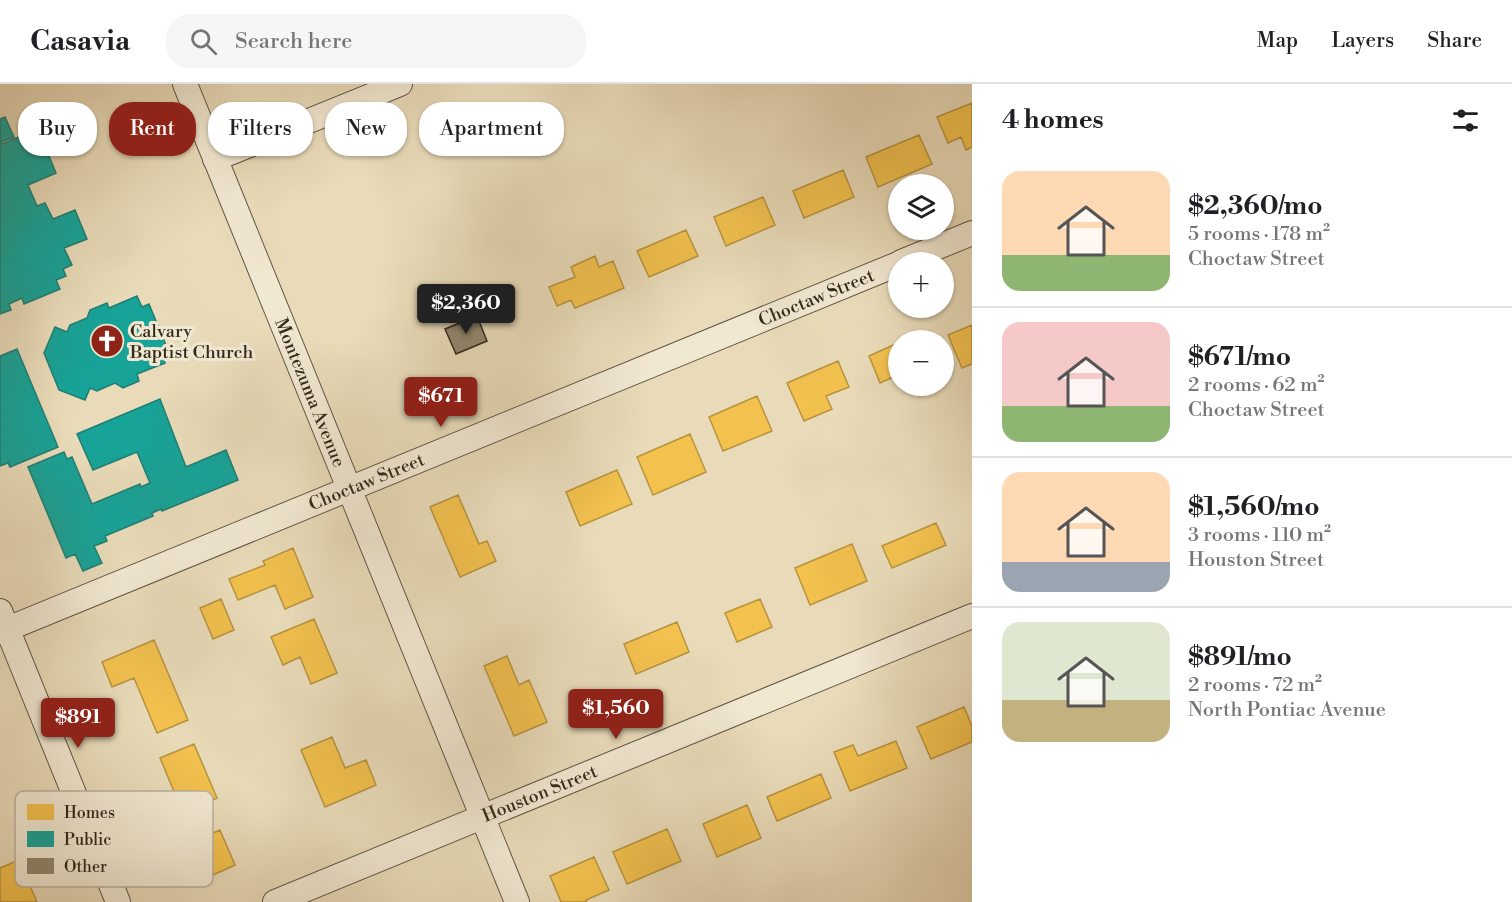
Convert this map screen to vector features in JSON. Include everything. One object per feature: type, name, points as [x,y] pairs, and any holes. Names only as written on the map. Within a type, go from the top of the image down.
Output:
[{"type":"street","name":"Montezuma Avenue","points":[[185,84],[517,902]]},
{"type":"street","points":[[215,159],[400,84]]},
{"type":"street","name":"Choctaw Street","points":[[927,252],[972,234]]},
{"type":"street","name":"Choctaw Street","points":[[2,624],[349,488],[888,268]]},
{"type":"street","name":"Houston Street","points":[[275,902],[972,616]]},
{"type":"street","points":[[2,624],[72,791]]},
{"type":"street","points":[[112,887],[118,902]]},
{"type":"building: Homes","points":[[972,103],[972,147],[966,150],[961,137],[948,143],[937,117]]},
{"type":"building: Homes","points":[[919,135],[932,164],[909,174],[888,174],[888,183],[878,187],[866,157]]},
{"type":"building: Homes","points":[[843,170],[854,197],[804,218],[793,191]]},
{"type":"building: Homes","points":[[763,197],[775,225],[726,246],[714,217]]},
{"type":"building: Homes","points":[[686,230],[698,256],[649,277],[637,251]]},
{"type":"building: Homes","points":[[595,256],[599,267],[613,261],[624,288],[575,308],[571,300],[557,306],[549,287],[575,277],[571,267]]},
{"type":"building: Homes","points":[[972,325],[972,364],[962,368],[954,349],[954,332]]},
{"type":"building: Homes","points":[[888,347],[888,379],[880,383],[869,356]]},
{"type":"building: Homes","points":[[838,361],[849,387],[826,396],[832,409],[804,421],[787,383]]},
{"type":"building: Homes","points":[[757,396],[772,431],[723,451],[709,417]]},
{"type":"building: Homes","points":[[690,434],[706,472],[653,495],[637,457]]},
{"type":"building: Homes","points":[[617,470],[632,504],[580,526],[566,492]]},
{"type":"building: Homes","points":[[458,495],[479,544],[487,541],[496,561],[460,577],[430,507]]},
{"type":"building: Homes","points":[[936,523],[946,545],[892,568],[882,546]]},
{"type":"building: Homes","points":[[852,544],[867,581],[810,605],[795,568]]},
{"type":"building: Homes","points":[[293,548],[313,597],[285,609],[275,585],[238,600],[229,579],[265,565],[263,561]]},
{"type":"building: Homes","points":[[221,599],[234,630],[213,639],[200,608]]},
{"type":"building: Homes","points":[[760,599],[772,627],[737,642],[725,613]]},
{"type":"building: Homes","points":[[314,619],[337,673],[311,684],[300,657],[283,665],[271,637]]},
{"type":"building: Homes","points":[[677,622],[689,652],[636,674],[624,644]]},
{"type":"building: Homes","points":[[154,640],[188,720],[157,733],[134,678],[112,687],[102,662]]},
{"type":"building: Homes","points":[[507,656],[519,685],[529,680],[547,722],[514,736],[484,666]]},
{"type":"building: Homes","points":[[964,707],[972,726],[972,742],[931,759],[917,727]]},
{"type":"building: Homes","points":[[332,737],[345,768],[366,760],[376,785],[325,807],[301,750]]},
{"type":"building: Homes","points":[[896,741],[907,768],[850,791],[834,752],[853,745],[858,756]]},
{"type":"building: Homes","points":[[194,744],[217,798],[213,800],[213,791],[174,791],[160,758]]},
{"type":"building: Homes","points":[[821,774],[831,798],[777,821],[767,797]]},
{"type":"building: Homes","points":[[747,805],[761,838],[717,857],[703,824]]},
{"type":"building: Homes","points":[[667,829],[681,861],[627,884],[613,852]]},
{"type":"building: Homes","points":[[220,830],[235,865],[213,875],[213,833]]},
{"type":"building: Homes","points":[[594,857],[609,890],[586,900],[587,902],[561,902],[550,876]]},
{"type":"building: Homes","points":[[15,862],[15,887],[31,887],[37,902],[0,902],[0,868]]},
{"type":"building: Public","points":[[5,117],[14,137],[1,142],[2,144],[18,137],[18,156],[49,156],[56,173],[28,185],[37,206],[45,203],[53,219],[75,210],[87,239],[64,248],[72,265],[63,269],[66,276],[56,280],[60,289],[24,304],[22,298],[9,304],[11,310],[0,314],[0,119]]},
{"type":"building: Public","name":"Calvary Baptist Church","points":[[137,296],[142,307],[149,304],[168,350],[161,353],[165,363],[137,374],[139,381],[123,388],[115,383],[97,391],[90,388],[85,400],[59,390],[44,353],[55,327],[67,332],[70,325],[87,318],[90,310],[107,303],[109,308]]},
{"type":"building: Public","points":[[17,349],[58,447],[10,467],[8,463],[0,466],[0,356]]},
{"type":"building: Public","points":[[160,399],[186,467],[226,450],[238,480],[162,511],[161,509],[152,513],[153,516],[105,536],[107,541],[94,546],[102,563],[83,571],[75,554],[66,558],[28,467],[64,452],[67,459],[72,457],[92,504],[140,484],[141,487],[150,483],[137,452],[93,470],[77,434]]},
{"type":"building: Other","points":[[477,316],[487,341],[456,354],[445,329]]},
{"type":"place","name":"Calvary Baptist Church","points":[[107,341]]}]
